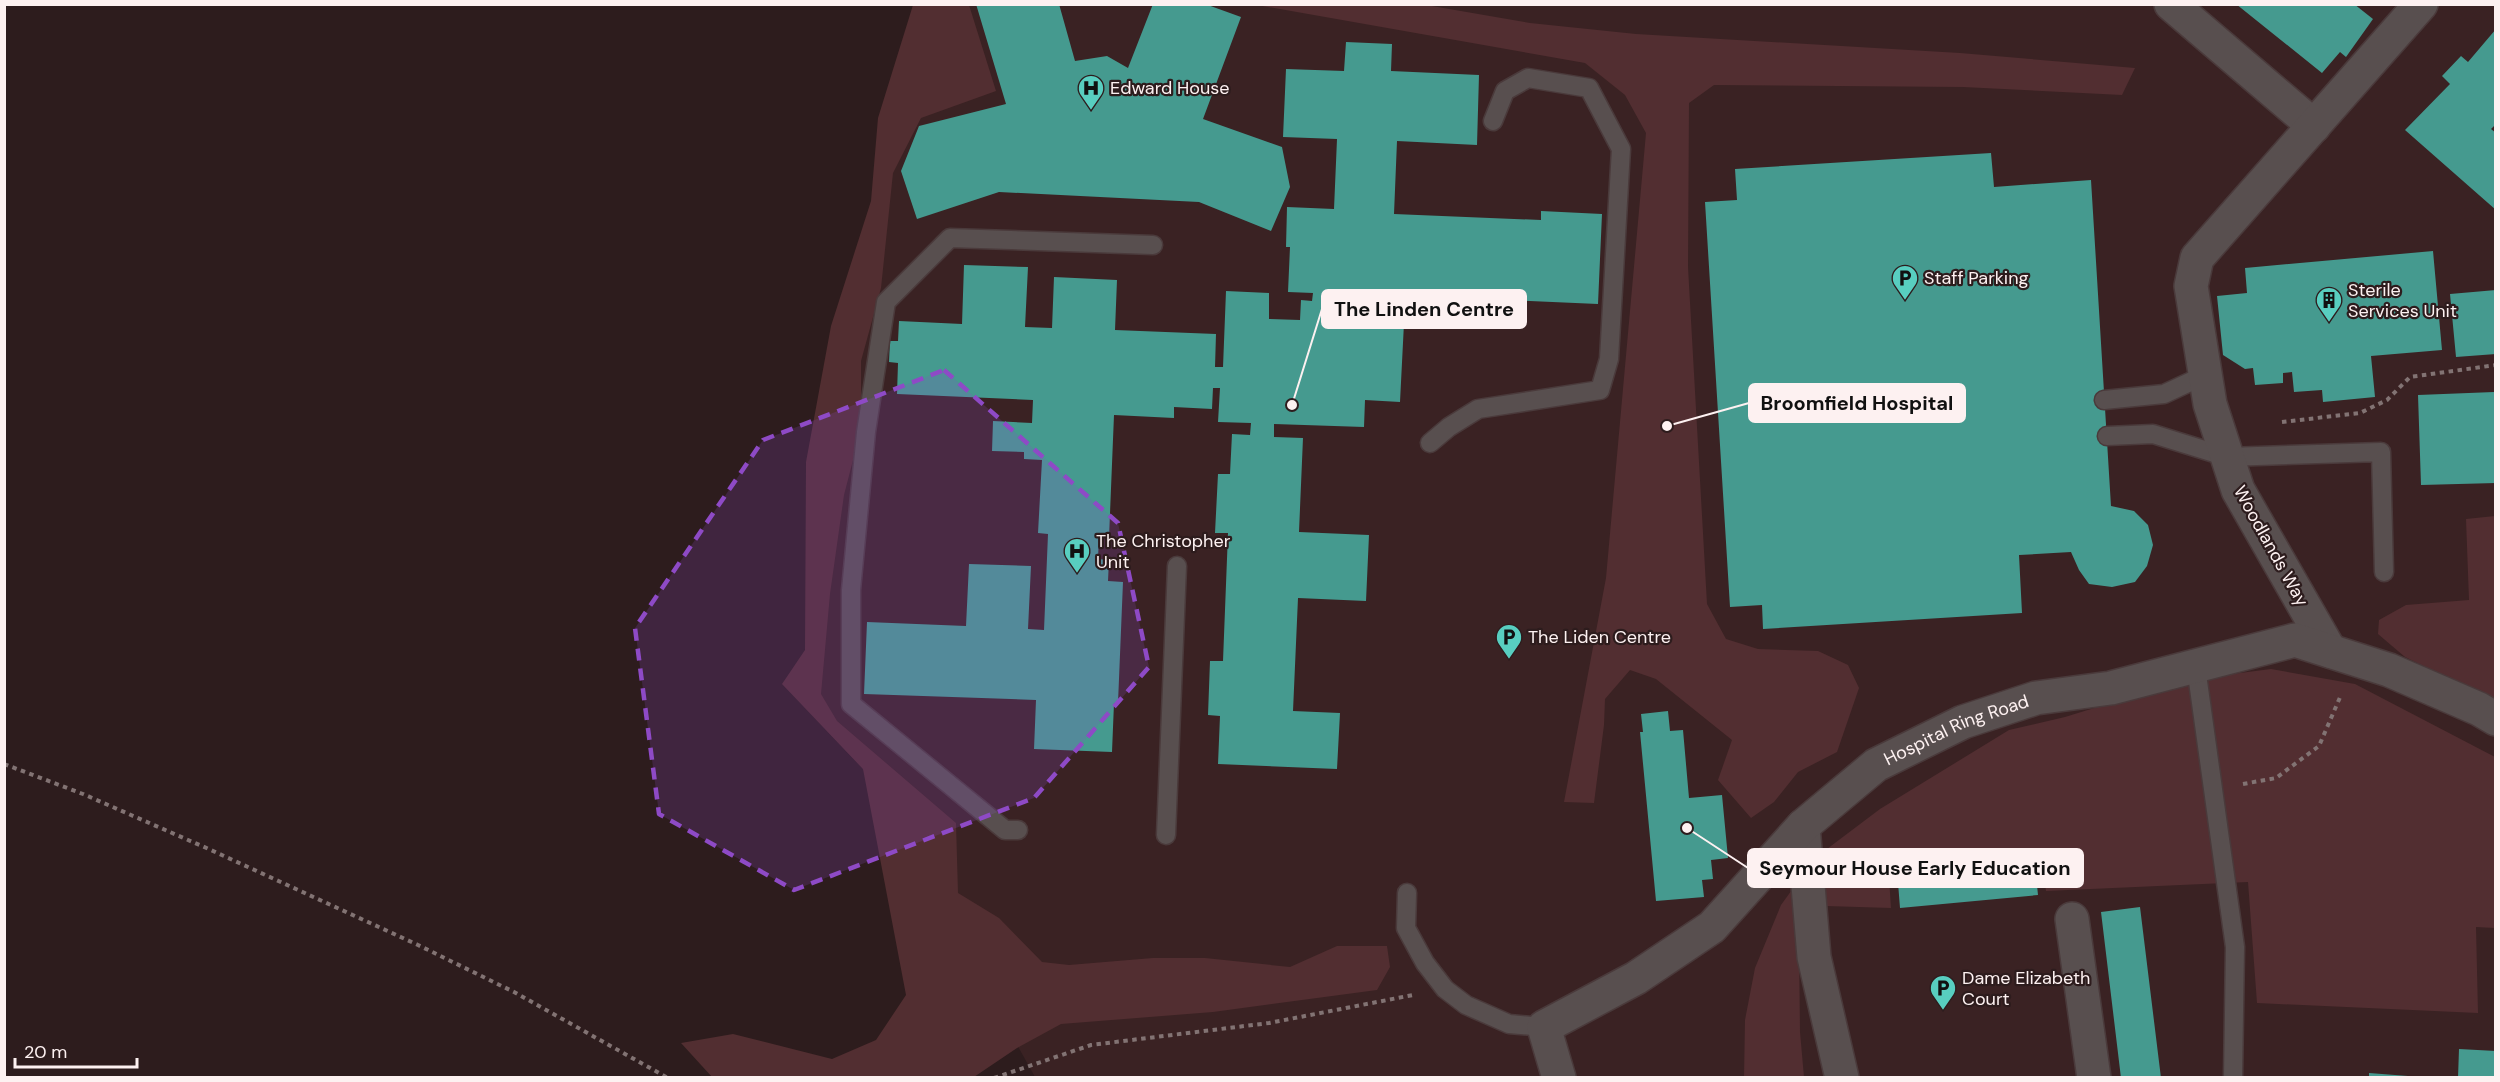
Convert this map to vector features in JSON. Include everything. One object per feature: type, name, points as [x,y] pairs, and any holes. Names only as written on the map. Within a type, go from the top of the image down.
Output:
[{"type":"street","points":[[2171,4],[2314,126]]},
{"type":"street","name":"Woodlands Way","points":[[2339,654],[2238,490],[2210,404],[2191,286],[2197,258],[2421,4]]},
{"type":"street","name":"Hospital Ring Road","points":[[1544,1027],[1636,978],[1712,927],[1803,826],[1876,765],[1963,722],[2036,698],[2111,688],[2295,640],[2389,670],[2479,709],[2496,719]]},
{"type":"street","points":[[1803,826],[1814,957],[1842,1077]]},
{"type":"street","points":[[2072,919],[2094,1077]]},
{"type":"street","points":[[1544,1027],[1559,1077]]},
{"type":"lane","points":[[1430,444],[1449,427],[1478,409],[1600,390],[1609,359],[1621,149],[1589,88],[1528,78],[1505,91],[1493,121]]},
{"type":"lane","points":[[1018,830],[1005,830],[852,704],[852,579],[866,432],[886,302],[950,238],[1153,245]]},
{"type":"lane","points":[[2104,400],[2164,394],[2205,375]]},
{"type":"lane","points":[[2107,436],[2153,434],[2228,457],[2380,452],[2384,572]]},
{"type":"lane","points":[[1166,835],[1177,566]]},
{"type":"lane","points":[[2196,667],[2235,947],[2234,1077]]},
{"type":"lane","points":[[1407,893],[1406,928],[1425,963],[1445,989],[1466,1005],[1509,1024],[1544,1027]]},
{"type":"path","points":[[2277,423],[2360,413],[2387,400],[2410,377],[2496,365]]},
{"type":"path","points":[[2213,789],[2276,778],[2319,746],[2347,682],[2339,654]]},
{"type":"path","points":[[4,765],[83,794],[407,940],[514,992],[668,1077]]},
{"type":"path","points":[[994,1077],[1091,1045],[1269,1023],[1445,989]]},
{"type":"highlighted area","points":[[944,370],[1118,523],[1149,667],[1034,798],[794,890],[659,814],[635,628],[763,440]]},
{"type":"shaded area","points":[[913,5],[969,5],[996,91],[921,118],[893,173],[881,288],[861,361],[861,429],[844,495],[830,594],[821,694],[837,721],[956,823],[958,893],[999,918],[1042,962],[1069,965],[1153,958],[1205,958],[1290,967],[1337,946],[1387,946],[1390,967],[1377,990],[1213,1012],[1061,1024],[1017,1048],[974,1077],[712,1077],[681,1043],[733,1034],[832,1059],[876,1040],[906,995],[863,769],[782,684],[805,650],[806,462],[831,326],[871,201],[878,118]]},
{"type":"shaded area","points":[[915,5],[2495,5],[2495,1077],[1035,1077],[863,769],[827,731],[805,651]]},
{"type":"shaded area","points":[[1257,5],[1426,5],[1530,23],[1636,34],[1960,53],[2135,68],[2122,95],[1963,87],[1714,85],[1689,103],[1688,267],[1707,604],[1726,639],[1758,649],[1818,651],[1848,665],[1859,688],[1837,752],[1798,772],[1774,802],[1751,818],[1718,780],[1732,740],[1656,679],[1630,670],[1605,699],[1594,803],[1564,802],[1606,578],[1646,133],[1625,95],[1585,63]]},
{"type":"shaded area","points":[[2495,516],[2495,701],[2405,657],[2378,634],[2379,620],[2406,605],[2469,600],[2466,519]]},
{"type":"shaded area","points":[[2271,669],[2355,684],[2495,757],[2495,928],[2476,927],[2478,1013],[2257,1003],[2248,882],[2046,891],[2040,850],[1888,862],[1891,908],[1826,906],[1799,944],[1800,1032],[1804,1077],[1744,1078],[1745,1020],[1755,968],[1781,905],[1815,858],[1880,809],[2009,730],[2209,677]]},
{"type":"building","name":"Edward House","points":[[976,4],[1059,4],[1075,61],[1107,56],[1128,68],[1153,4],[1205,4],[1241,17],[1203,119],[1282,147],[1290,187],[1271,231],[1199,202],[999,192],[917,219],[901,171],[919,126],[1006,104]]},
{"type":"building","points":[[2236,4],[2354,4],[2373,19],[2346,57],[2340,52],[2322,73]]},
{"type":"building","points":[[2496,29],[2496,124],[2491,129],[2496,133],[2496,210],[2405,130],[2450,84],[2442,76],[2461,56],[2468,62]]},
{"type":"building","points":[[1346,42],[1392,44],[1391,71],[1479,75],[1477,145],[1397,141],[1394,214],[1541,220],[1541,211],[1602,214],[1598,304],[1338,293],[1338,302],[1369,303],[1368,322],[1404,323],[1400,402],[1365,400],[1364,427],[1274,424],[1274,437],[1303,438],[1299,532],[1369,535],[1366,601],[1298,598],[1293,711],[1340,713],[1337,769],[1218,764],[1220,716],[1208,715],[1210,661],[1223,661],[1228,533],[1215,533],[1218,474],[1230,474],[1232,434],[1250,435],[1251,423],[1218,422],[1220,388],[1213,388],[1212,409],[1174,407],[1174,418],[1114,415],[1109,538],[1099,537],[1098,559],[1109,560],[1108,581],[1123,582],[1118,703],[1114,703],[1112,752],[1034,749],[1036,700],[864,694],[867,622],[966,626],[969,564],[1031,566],[1028,629],[1044,630],[1048,534],[1038,533],[1042,460],[1024,459],[1024,452],[992,451],[993,421],[1032,423],[1033,400],[897,394],[898,363],[889,362],[890,341],[898,341],[899,321],[962,324],[964,265],[1028,267],[1025,327],[1052,328],[1054,277],[1117,280],[1115,330],[1216,334],[1215,367],[1223,367],[1226,291],[1269,293],[1269,319],[1300,320],[1301,300],[1312,301],[1313,293],[1288,292],[1290,247],[1286,247],[1287,207],[1334,209],[1337,139],[1283,137],[1286,69],[1344,71]]},
{"type":"building","name":"Staff Parking","points":[[1991,153],[1994,187],[2091,180],[2111,506],[2134,511],[2148,525],[2153,545],[2147,566],[2135,582],[2112,587],[2089,584],[2079,570],[2071,552],[2019,555],[2022,613],[1763,629],[1762,605],[1730,607],[1705,202],[1737,200],[1735,169]]},
{"type":"building","name":"Sterile Services Unit","points":[[2433,251],[2442,350],[2371,356],[2375,397],[2323,402],[2322,390],[2294,392],[2292,372],[2283,373],[2283,383],[2255,385],[2253,368],[2245,369],[2223,355],[2217,296],[2247,293],[2245,268]]},
{"type":"building","points":[[2496,290],[2496,354],[2456,357],[2450,294]]},
{"type":"building","points":[[2494,392],[2496,483],[2421,485],[2418,395]]},
{"type":"building","points":[[1668,711],[1670,731],[1683,730],[1689,798],[1722,795],[1728,858],[1711,860],[1713,879],[1702,880],[1704,897],[1656,901],[1640,732],[1643,732],[1641,714]]},
{"type":"building","points":[[2034,856],[2038,895],[1900,908],[1897,870]]},
{"type":"building","points":[[2140,907],[2161,1078],[2121,1078],[2101,912]]},
{"type":"building","points":[[2459,1049],[2496,1051],[2496,1078],[2458,1078]]},
{"type":"building","points":[[2369,1073],[2408,1076],[2408,1078],[2369,1078]]},
{"type":"place","name":"Edward House","points":[[1091,111]]},
{"type":"place","name":"Staff Parking","points":[[1905,301]]},
{"type":"place","name":"Sterile Services Unit","points":[[2329,323]]},
{"type":"place","name":"The Linden Centre","points":[[1292,405]]},
{"type":"place","name":"Broomfield Hospital","points":[[1667,426]]},
{"type":"place","name":"The Christopher Unit","points":[[1077,574]]},
{"type":"place","name":"The Liden Centre","points":[[1509,660]]},
{"type":"place","name":"Seymour House Early Education","points":[[1687,828]]},
{"type":"place","name":"Dame Elizabeth Court","points":[[1943,1011]]}]
